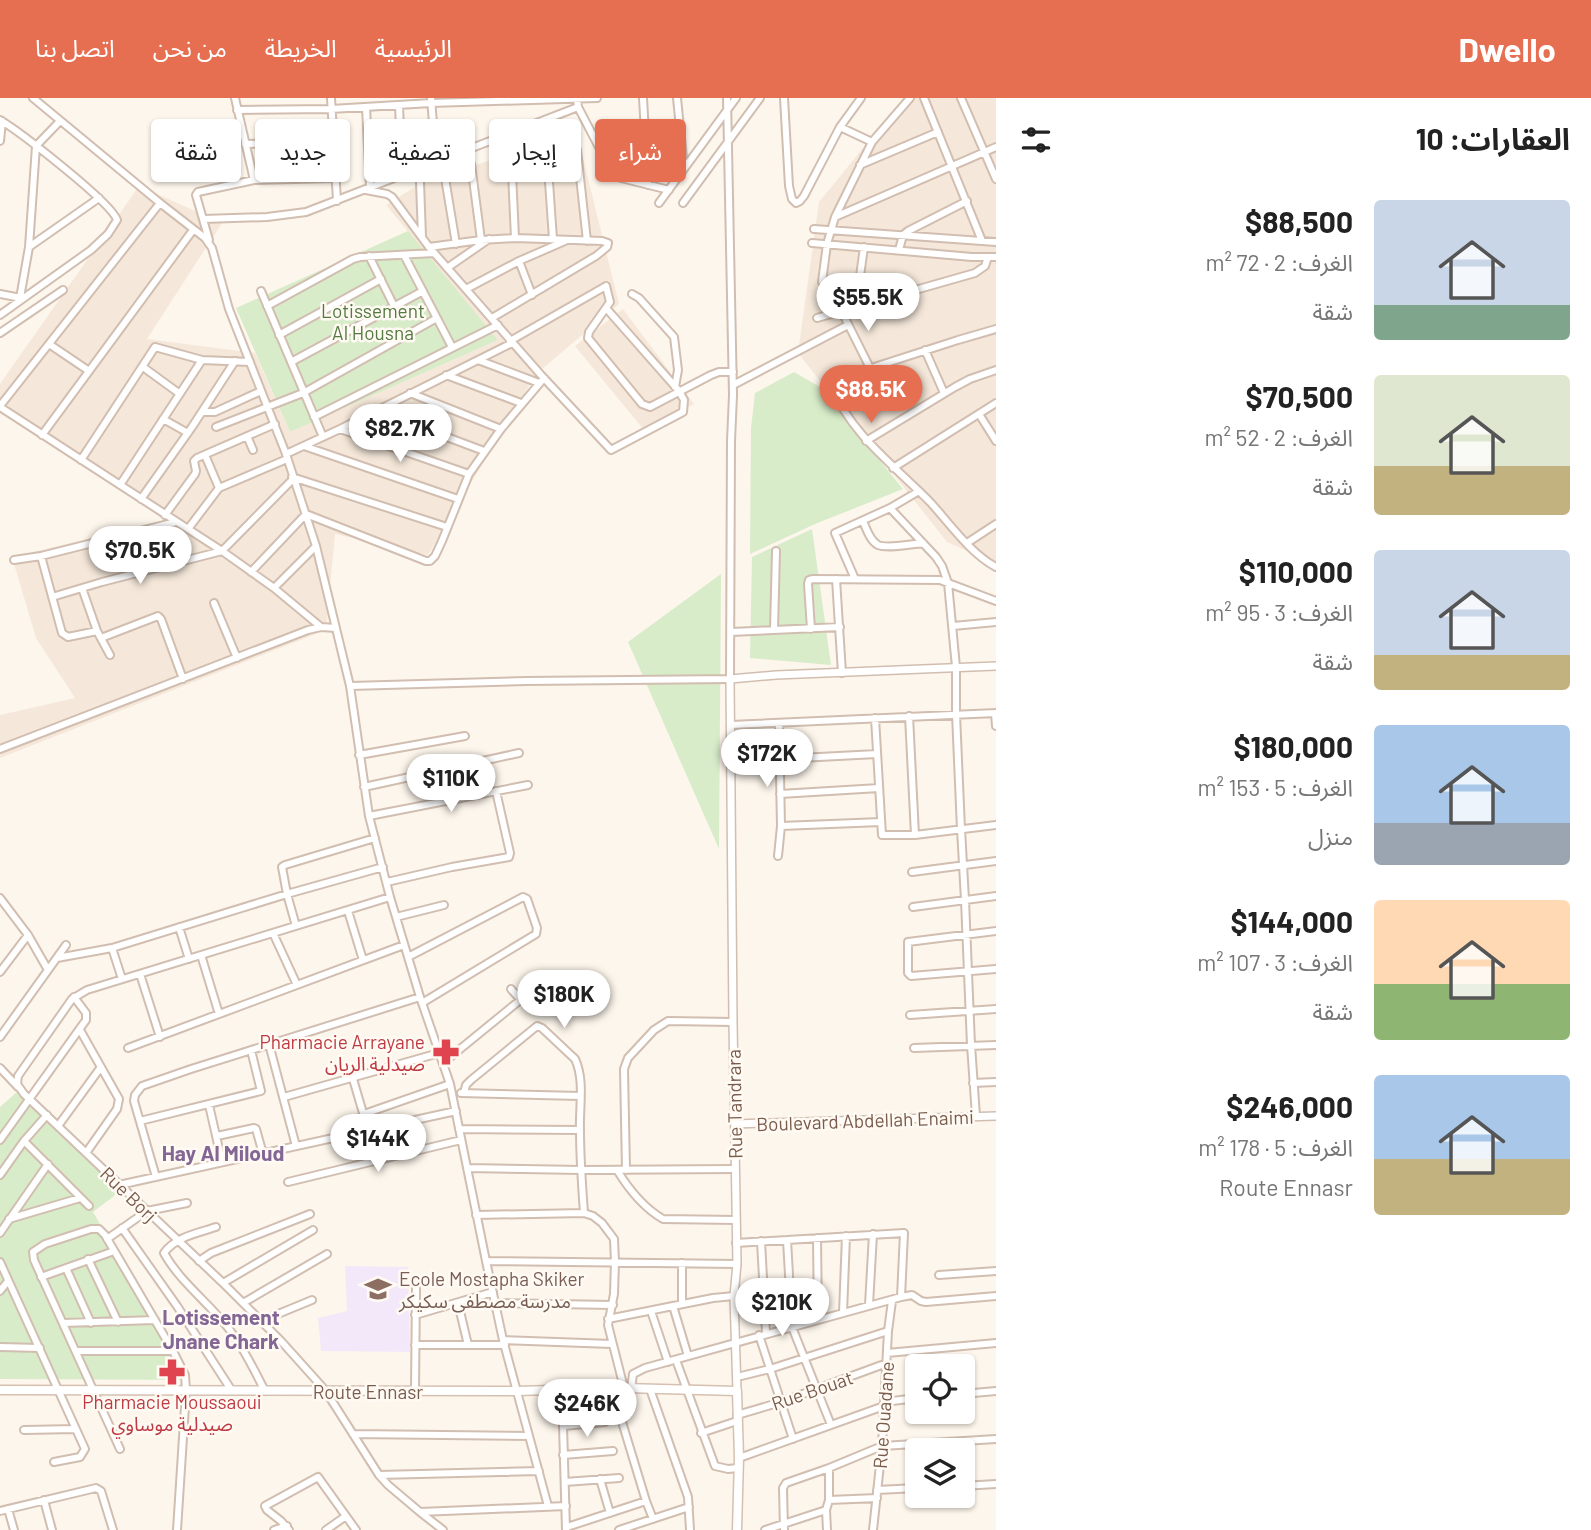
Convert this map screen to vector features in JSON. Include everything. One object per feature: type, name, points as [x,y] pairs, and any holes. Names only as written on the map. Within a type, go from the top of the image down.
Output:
[{"type":"main road","name":"Route Ennasr","points":[[1,1389],[516,1391],[627,1388],[737,1391]]},
{"type":"main road","name":"Rue Tandrara","points":[[737,1391],[737,1530]]},
{"type":"street","points":[[33,98],[210,244]]},
{"type":"street","points":[[235,98],[254,180],[196,193],[229,309],[275,424],[316,547],[350,686],[369,816],[404,945],[453,1095],[504,1343],[548,1506]]},
{"type":"street","points":[[331,98],[332,119]]},
{"type":"street","points":[[237,110],[399,106],[431,101],[597,98]]},
{"type":"street","points":[[643,98],[644,119]]},
{"type":"street","points":[[677,98],[679,119]]},
{"type":"street","points":[[727,98],[733,372],[730,679]]},
{"type":"street","points":[[686,165],[736,98]]},
{"type":"street","points":[[683,203],[760,98]]},
{"type":"street","points":[[784,98],[789,186],[794,202],[804,196],[840,127],[861,98]]},
{"type":"street","points":[[822,282],[827,244],[835,217],[872,142],[910,98]]},
{"type":"street","points":[[924,98],[967,201],[979,241],[972,257]]},
{"type":"street","points":[[961,98],[996,179]]},
{"type":"street","points":[[577,99],[578,107],[613,174],[669,190]]},
{"type":"street","points":[[431,101],[432,119]]},
{"type":"street","points":[[399,106],[400,119]]},
{"type":"street","points":[[366,107],[368,189]]},
{"type":"street","points":[[475,147],[578,107]]},
{"type":"street","points":[[0,141],[1,120]]},
{"type":"street","points":[[0,315],[91,250],[116,223],[117,218],[99,198],[1,120]]},
{"type":"street","points":[[22,298],[29,247],[36,146],[60,121]]},
{"type":"street","points":[[840,127],[872,142]]},
{"type":"street","points":[[860,165],[938,132]]},
{"type":"street","points":[[245,144],[255,144]]},
{"type":"street","points":[[835,217],[996,147]]},
{"type":"street","points":[[581,180],[587,241]]},
{"type":"street","points":[[335,182],[337,201]]},
{"type":"street","points":[[203,219],[298,213],[384,182]]},
{"type":"street","points":[[419,182],[422,239]]},
{"type":"street","points":[[446,182],[456,244]]},
{"type":"street","points":[[473,182],[481,240]]},
{"type":"street","points":[[512,182],[515,238]]},
{"type":"street","points":[[549,182],[553,239]]},
{"type":"street","points":[[659,204],[674,182]]},
{"type":"street","points":[[368,189],[392,197],[422,239],[498,325],[542,381],[611,450],[683,412],[684,400],[606,309]]},
{"type":"street","points":[[29,247],[99,198]]},
{"type":"street","points":[[899,250],[903,235],[919,224],[967,201]]},
{"type":"street","points":[[160,204],[0,407],[222,551],[274,588],[321,627]]},
{"type":"street","points":[[814,229],[996,242]]},
{"type":"street","points":[[43,435],[194,230]]},
{"type":"street","points":[[447,268],[489,239]]},
{"type":"street","points":[[267,306],[345,262],[360,257],[404,255],[489,239],[553,239],[608,243],[596,256],[492,318]]},
{"type":"street","points":[[466,289],[566,240]]},
{"type":"street","points":[[812,243],[992,257]]},
{"type":"street","points":[[860,276],[864,247]]},
{"type":"street","points":[[404,255],[452,347]]},
{"type":"street","points":[[369,257],[394,306]]},
{"type":"street","points":[[817,317],[975,272],[985,266],[992,257]]},
{"type":"street","points":[[519,261],[532,295]]},
{"type":"street","points":[[279,335],[381,279]]},
{"type":"street","points":[[188,529],[219,488],[478,360],[606,286],[610,302],[587,338],[642,404],[650,407],[677,389],[719,372],[733,372]]},
{"type":"street","points":[[0,332],[62,290]]},
{"type":"street","points":[[261,291],[323,437]]},
{"type":"street","points":[[291,362],[423,291]]},
{"type":"street","points":[[0,294],[22,298]]},
{"type":"street","points":[[632,294],[639,298],[674,337],[677,389]]},
{"type":"street","points":[[841,310],[870,368]]},
{"type":"street","points":[[216,427],[303,393],[437,318]]},
{"type":"street","points":[[314,417],[498,325]]},
{"type":"street","points":[[733,385],[848,325]]},
{"type":"street","points":[[996,329],[925,350],[831,383],[843,408],[866,442],[919,491],[979,556],[996,567]]},
{"type":"street","points":[[49,344],[89,371]]},
{"type":"street","points":[[81,460],[155,347],[202,360],[250,362]]},
{"type":"street","points":[[925,350],[944,393]]},
{"type":"street","points":[[120,485],[202,360]]},
{"type":"street","points":[[478,360],[542,381]]},
{"type":"street","points":[[141,499],[235,361]]},
{"type":"street","points":[[143,367],[180,394]]},
{"type":"street","points":[[866,442],[944,393],[970,379],[996,370]]},
{"type":"street","points":[[446,375],[522,403]]},
{"type":"street","points":[[306,514],[430,561],[435,556],[469,474],[500,429],[542,381]]},
{"type":"street","points":[[202,412],[215,412],[261,391]]},
{"type":"street","points":[[410,393],[500,429]]},
{"type":"street","points":[[893,468],[996,403]]},
{"type":"street","points":[[375,410],[484,451]]},
{"type":"street","points":[[979,414],[996,440]]},
{"type":"street","points":[[163,419],[188,433]]},
{"type":"street","points":[[165,514],[195,474],[196,459],[275,424]]},
{"type":"street","points":[[340,429],[469,474]]},
{"type":"street","points":[[247,436],[253,450]]},
{"type":"street","points":[[304,446],[458,499]]},
{"type":"street","points":[[205,455],[219,488]]},
{"type":"street","points":[[292,478],[447,527]]},
{"type":"street","points":[[52,597],[222,551],[292,478]]},
{"type":"street","points":[[855,579],[835,533],[890,508],[919,491]]},
{"type":"street","points":[[890,508],[942,566],[948,583],[956,667],[961,829],[976,1116]]},
{"type":"street","points":[[251,572],[306,514]]},
{"type":"street","points":[[863,521],[878,545],[923,543]]},
{"type":"street","points":[[14,561],[176,522]]},
{"type":"street","points":[[967,543],[996,524]]},
{"type":"street","points":[[274,588],[316,547]]},
{"type":"street","points":[[774,630],[776,551]]},
{"type":"street","points":[[41,556],[64,635],[99,635],[159,616],[183,678]]},
{"type":"street","points":[[836,579],[842,673]]},
{"type":"street","points":[[811,629],[809,580],[930,579],[996,601]]},
{"type":"street","points":[[82,588],[99,635],[110,655]]},
{"type":"street","points":[[214,603],[237,658]]},
{"type":"street","points":[[953,626],[996,622]]},
{"type":"street","points":[[731,632],[840,627]]},
{"type":"street","points":[[0,749],[308,630],[336,628]]},
{"type":"street","points":[[350,686],[730,679],[996,666]]},
{"type":"street","name":"Rue Tandrara","points":[[730,679],[737,1391]]},
{"type":"street","points":[[731,725],[996,713],[996,726]]},
{"type":"street","points":[[909,716],[915,835]]},
{"type":"street","points":[[875,718],[882,835],[915,835],[996,825]]},
{"type":"street","points":[[778,856],[781,825],[779,723]]},
{"type":"street","points":[[359,755],[465,736]]},
{"type":"street","points":[[364,787],[519,753]]},
{"type":"street","points":[[780,759],[877,754]]},
{"type":"street","points":[[369,816],[528,785]]},
{"type":"street","points":[[780,794],[879,788]]},
{"type":"street","points":[[387,882],[509,857],[496,791]]},
{"type":"street","points":[[781,825],[881,822]]},
{"type":"street","points":[[296,926],[282,870],[285,865],[375,838]]},
{"type":"street","points":[[912,873],[996,861]]},
{"type":"street","points":[[57,957],[112,948],[383,867]]},
{"type":"street","points":[[913,907],[996,896]]},
{"type":"street","points":[[19,1087],[18,1076],[55,1021],[74,997],[87,990],[390,897]]},
{"type":"street","points":[[156,1177],[134,1101],[142,1086],[269,1044],[421,1000],[536,934],[537,928],[527,899],[523,897],[408,957]]},
{"type":"street","points":[[1,903],[28,935],[48,970]]},
{"type":"street","points":[[396,917],[444,905]]},
{"type":"street","points":[[348,911],[363,960]]},
{"type":"street","points":[[179,927],[189,959]]},
{"type":"street","points":[[996,931],[908,942],[908,973],[911,976],[996,969]]},
{"type":"street","points":[[274,933],[297,985]]},
{"type":"street","points":[[0,972],[28,935]]},
{"type":"street","points":[[0,1037],[66,945]]},
{"type":"street","points":[[128,1048],[404,945]]},
{"type":"street","points":[[112,948],[121,979]]},
{"type":"street","points":[[201,955],[219,1014]]},
{"type":"street","points":[[140,974],[160,1037]]},
{"type":"street","points":[[443,1063],[519,1001],[511,989]]},
{"type":"street","points":[[0,1140],[80,1030],[87,1016],[74,997]]},
{"type":"street","points":[[910,1015],[996,1009]]},
{"type":"street","points":[[626,1170],[624,1069],[628,1058],[654,1030],[668,1021],[733,1022]]},
{"type":"street","points":[[464,1093],[471,1080],[537,1026],[575,1059],[580,1077],[584,1213]]},
{"type":"street","points":[[80,1030],[119,1103],[86,1153]]},
{"type":"street","points":[[269,1044],[296,1146]]},
{"type":"street","points":[[914,1048],[996,1045]]},
{"type":"street","points":[[140,1121],[261,1091],[251,1050]]},
{"type":"street","points":[[284,1097],[439,1053]]},
{"type":"street","points":[[58,1126],[101,1067]]},
{"type":"street","name":"Rue Borj","points":[[0,1068],[261,1321],[325,1390],[379,1475],[443,1530]]},
{"type":"street","points":[[353,1079],[368,1130]]},
{"type":"street","points":[[973,1083],[996,1082]]},
{"type":"street","points":[[364,1114],[450,1084]]},
{"type":"street","points":[[453,1095],[580,1096]]},
{"type":"street","points":[[209,1105],[222,1163]]},
{"type":"street","points":[[119,1185],[456,1111]]},
{"type":"street","points":[[0,1175],[47,1115]]},
{"type":"street","name":"Boulevard Abdellah Enaimi","points":[[735,1125],[996,1116]]},
{"type":"street","points":[[217,1136],[254,1128],[262,1154]]},
{"type":"street","points":[[459,1129],[580,1130]]},
{"type":"street","points":[[288,1182],[461,1140]]},
{"type":"street","points":[[24,1141],[89,1206]]},
{"type":"street","points":[[0,1233],[48,1164]]},
{"type":"street","points":[[467,1168],[734,1169]]},
{"type":"street","points":[[617,1170],[625,1183],[655,1215],[663,1219],[736,1220]]},
{"type":"street","points":[[9,1219],[80,1198]]},
{"type":"street","points":[[107,1239],[147,1211],[187,1203]]},
{"type":"street","points":[[476,1214],[584,1213],[602,1223],[614,1239],[613,1305],[608,1319],[612,1344],[627,1388]]},
{"type":"street","points":[[199,1261],[211,1253],[310,1214]]},
{"type":"street","points":[[216,1227],[177,1240],[166,1249],[165,1255],[188,1285],[229,1328],[265,1391]]},
{"type":"street","points":[[120,1449],[33,1256],[33,1252],[39,1247],[96,1228],[102,1231],[107,1239],[185,1375],[177,1530]]},
{"type":"street","points":[[122,1228],[232,1391]]},
{"type":"street","points":[[223,1283],[313,1230]]},
{"type":"street","points":[[736,1243],[904,1233],[901,1297]]},
{"type":"street","points":[[869,1305],[873,1234]]},
{"type":"street","points":[[843,1313],[846,1236]]},
{"type":"street","points":[[817,1238],[818,1319]]},
{"type":"street","points":[[787,1240],[792,1327],[831,1425]]},
{"type":"street","points":[[761,1241],[762,1334],[770,1369],[793,1439]]},
{"type":"street","points":[[41,1277],[114,1251]]},
{"type":"street","points":[[243,1303],[327,1254]]},
{"type":"street","points":[[88,1259],[118,1322]]},
{"type":"street","points":[[486,1261],[737,1264]]},
{"type":"street","points":[[0,1262],[85,1449],[80,1457],[54,1462]]},
{"type":"street","points":[[682,1263],[682,1304]]},
{"type":"street","points":[[66,1268],[91,1323]]},
{"type":"street","points":[[939,1275],[996,1271]]},
{"type":"street","points":[[0,1291],[8,1281]]},
{"type":"street","points":[[415,1391],[416,1288]]},
{"type":"street","points":[[415,1315],[493,1292]]},
{"type":"street","points":[[627,1388],[635,1372],[762,1334],[901,1297],[912,1295],[926,1302],[996,1296]]},
{"type":"street","points":[[608,1319],[734,1296]]},
{"type":"street","points":[[261,1321],[312,1300]]},
{"type":"street","name":"Rue Ouadane","points":[[873,1530],[892,1301]]},
{"type":"street","points":[[458,1303],[468,1345]]},
{"type":"street","points":[[496,1303],[613,1305]]},
{"type":"street","points":[[673,1306],[688,1356]]},
{"type":"street","points":[[652,1311],[715,1466],[738,1468]]},
{"type":"street","points":[[63,1323],[155,1320]]},
{"type":"street","points":[[737,1377],[888,1331]]},
{"type":"street","points":[[887,1353],[996,1343]]},
{"type":"street","points":[[415,1345],[612,1344]]},
{"type":"street","points":[[1,1346],[40,1348]]},
{"type":"street","points":[[76,1351],[173,1351]]},
{"type":"street","name":"Rue Bouat","points":[[701,1433],[887,1363]]},
{"type":"street","points":[[612,1389],[653,1519]]},
{"type":"street","points":[[562,1390],[566,1529],[646,1501]]},
{"type":"street","points":[[650,1390],[688,1497],[690,1530]]},
{"type":"street","points":[[975,1393],[996,1391]]},
{"type":"street","points":[[738,1458],[884,1404],[905,1400]]},
{"type":"street","points":[[564,1426],[604,1422]]},
{"type":"street","points":[[24,1430],[76,1429]]},
{"type":"street","points":[[353,1434],[529,1436]]},
{"type":"street","points":[[784,1527],[784,1485],[882,1446],[996,1438]]},
{"type":"street","points":[[563,1455],[612,1451]]},
{"type":"street","points":[[827,1530],[829,1468]]},
{"type":"street","points":[[379,1475],[539,1471]]},
{"type":"street","points":[[288,1528],[267,1510],[265,1505],[318,1477],[356,1530]]},
{"type":"street","points":[[565,1482],[619,1478]]},
{"type":"street","points":[[600,1479],[610,1513]]},
{"type":"street","points":[[975,1485],[996,1484]]},
{"type":"street","points":[[0,1511],[96,1488],[101,1492],[112,1530]]},
{"type":"street","points":[[829,1500],[905,1490]]},
{"type":"street","points":[[44,1500],[52,1530]]},
{"type":"street","points":[[420,1512],[566,1506]]},
{"type":"street","points":[[619,1530],[689,1507]]},
{"type":"street","points":[[8,1509],[14,1530]]},
{"type":"street","points":[[765,1530],[784,1527],[826,1510]]},
{"type":"street","points":[[326,1530],[345,1516]]},
{"type":"street","points":[[274,1530],[288,1528]]},
{"type":"shaded area","points":[[904,98],[996,98],[996,564],[947,542],[798,353],[819,202]]},
{"type":"shaded area","points":[[581,150],[619,304],[536,374],[428,555],[335,534],[326,630],[0,758],[0,715],[75,698],[36,638],[12,557],[165,520],[0,409],[0,384],[139,186],[222,223],[147,339],[255,353],[290,432],[498,340],[386,205],[423,182],[475,182],[475,165],[489,161],[489,182],[581,182]]},
{"type":"shaded area","points":[[623,309],[694,404],[644,430],[575,346]]},
{"type":"shaded area","name":"Ecole Mostapha Skiker مدرسة مصطفى سكيكر","points":[[345,1266],[408,1267],[410,1352],[321,1351],[318,1318],[347,1311]]},
{"type":"green space","name":"Lotissement Al Housna","points":[[408,231],[498,340],[290,432],[236,308]]},
{"type":"green space","points":[[794,372],[820,387],[903,489],[815,524],[750,554],[751,428],[755,393]]},
{"type":"green space","points":[[812,529],[831,665],[750,658],[752,557]]},
{"type":"green space","points":[[721,574],[719,849],[628,642]]},
{"type":"green space","points":[[17,1092],[122,1190],[93,1212],[190,1380],[0,1379],[0,1107]]},
{"type":"place","name":"Pharmacie Arrayane صيدلية الريان","points":[[446,1052]]},
{"type":"place","name":"Ecole Mostapha Skiker مدرسة مصطفى سكيكر","points":[[378,1289]]},
{"type":"place","name":"Pharmacie Moussaoui صيدلية موساوي","points":[[172,1372]]},
{"type":"district","name":"Hay Al Miloud","points":[[223,1152]]},
{"type":"district","name":"Lotissement Jnane Chark","points":[[221,1328]]}]
